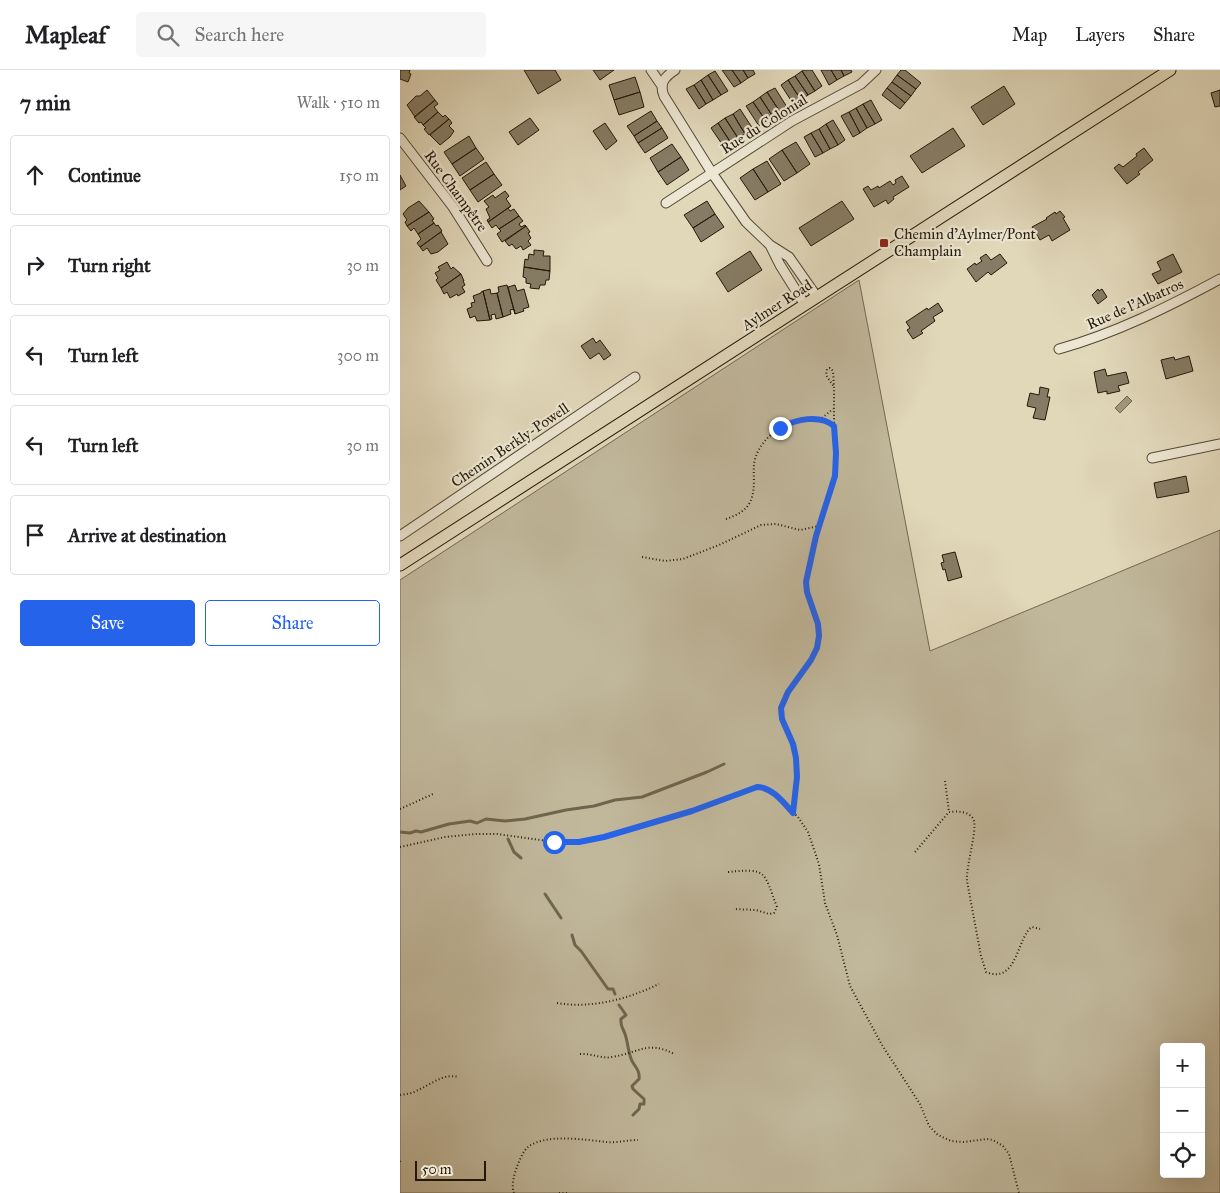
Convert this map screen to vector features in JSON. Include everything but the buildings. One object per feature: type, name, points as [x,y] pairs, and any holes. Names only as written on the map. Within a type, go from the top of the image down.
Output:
[{"type":"main road","name":"Aylmer Road","points":[[400,565],[1170,70]]},
{"type":"street","points":[[651,70],[662,86],[664,96],[712,173],[746,222],[770,245],[789,257],[817,297]]},
{"type":"street","points":[[662,86],[664,80],[675,70]]},
{"type":"street","name":"Rue du Colonial","points":[[666,203],[792,121],[861,84],[876,70]]},
{"type":"street","name":"Rue Champêtre","points":[[400,138],[453,207],[487,261]]},
{"type":"street","points":[[770,245],[805,305]]},
{"type":"street","name":"Rue de l'Albatros","points":[[1059,349],[1107,334],[1136,322],[1169,307],[1220,279]]},
{"type":"street","name":"Chemin Berkly-Powell","points":[[400,536],[635,377]]},
{"type":"street","points":[[1152,458],[1220,444]]},
{"type":"path","points":[[793,813],[797,777],[796,758],[793,744],[782,719],[781,708],[788,692],[811,660],[817,648],[819,636],[818,624],[807,592],[806,582],[820,522],[835,476],[834,387],[830,368],[827,369],[826,375],[834,387]]},
{"type":"path","points":[[820,419],[834,407]]},
{"type":"path","points":[[726,519],[740,513],[750,504],[753,489],[754,462],[761,446],[780,428],[796,421],[820,419],[834,426]]},
{"type":"path","points":[[820,522],[821,529]]},
{"type":"path","points":[[642,557],[665,561],[683,558],[719,545],[761,525],[776,524],[800,530],[819,526]]},
{"type":"path","points":[[915,852],[949,812],[945,781]]},
{"type":"path","points":[[400,846],[445,837],[475,834],[497,834],[562,843],[579,842],[654,823],[757,787],[764,787],[793,813],[808,832],[819,864],[825,903],[837,935],[846,974],[853,992],[882,1045],[920,1104],[929,1126],[938,1135],[951,1141],[964,1142],[987,1139],[1004,1146],[1009,1154],[1019,1193]]},
{"type":"path","points":[[400,808],[432,794]]},
{"type":"path","points":[[949,812],[965,813],[970,815],[974,822],[966,871],[981,956],[986,972],[993,974],[1011,966],[1019,953],[1028,930],[1032,927],[1040,929]]},
{"type":"path","points":[[728,872],[754,870],[761,872],[766,878],[777,907],[774,913],[769,914],[756,910],[734,909]]},
{"type":"path","points":[[557,1003],[573,1006],[604,1002],[634,994],[658,984]]},
{"type":"path","points":[[580,1054],[611,1058],[649,1048],[662,1048],[674,1054]]},
{"type":"path","points":[[400,1095],[414,1093],[444,1076],[459,1077]]},
{"type":"path","points":[[514,1193],[513,1188],[519,1162],[527,1147],[536,1143],[572,1138],[608,1142],[638,1140]]},
{"type":"path","points":[[559,1193],[568,1193]]},
{"type":"shaded area","points":[[859,280],[930,651],[1220,530],[1220,1193],[400,1193],[400,580]]},
{"type":"shaded area","points":[[1127,396],[1132,401],[1120,413],[1115,408]]},
{"type":"waterway","points":[[400,832],[421,832],[449,824],[470,821],[477,823],[486,819],[505,821],[525,819],[594,806],[615,800],[642,797],[724,764]]},
{"type":"waterway","points":[[508,839],[514,852],[521,858]]},
{"type":"waterway","points":[[545,894],[561,918]]},
{"type":"waterway","points":[[572,935],[575,945],[608,989],[613,989],[615,994]]},
{"type":"waterway","points":[[619,1005],[626,1015],[621,1019],[621,1025],[632,1061],[639,1074],[639,1079],[632,1086],[644,1099],[644,1104],[640,1104],[639,1109],[633,1115]]},
{"type":"place","name":"Chemin d'Aylmer/Pont Champlain","points":[[884,243]]},
{"type":"route","points":[[554,842],[579,842],[604,837],[692,811],[757,787],[764,787],[769,790],[793,813],[797,777],[796,758],[793,744],[784,726],[781,708],[788,692],[811,660],[817,648],[819,636],[817,617],[807,592],[806,582],[809,562],[823,510],[835,476],[836,453],[834,426],[823,419],[796,421],[780,428]]}]
